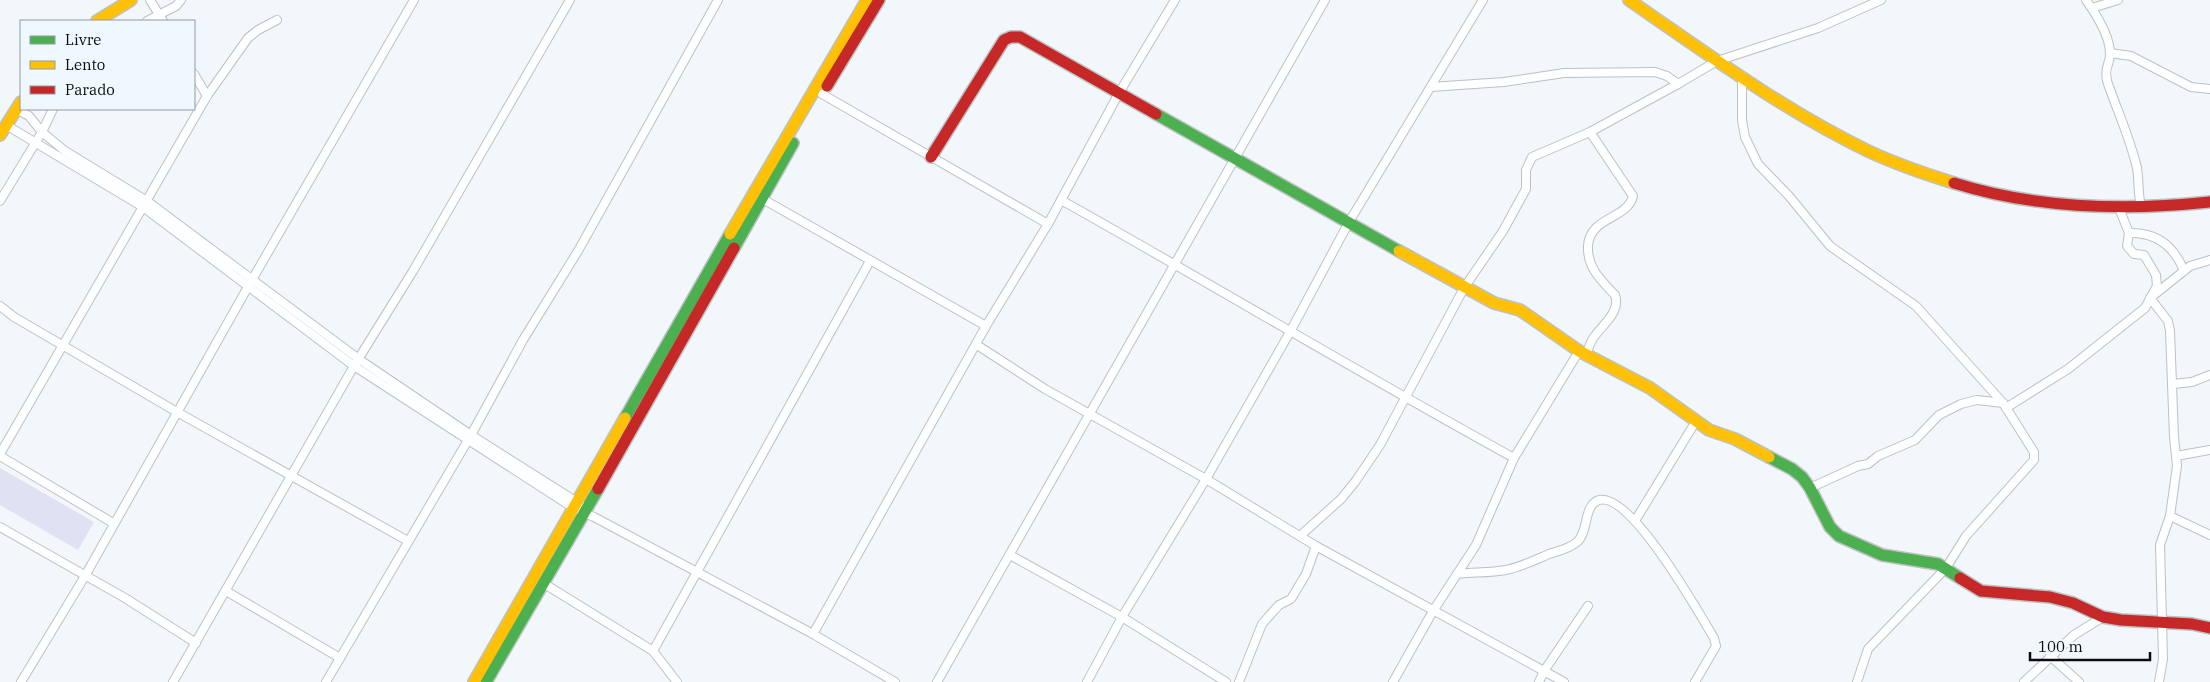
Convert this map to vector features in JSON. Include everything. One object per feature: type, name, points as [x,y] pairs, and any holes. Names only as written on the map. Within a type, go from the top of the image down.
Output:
[{"type":"main road","points":[[101,20],[131,0]]},
{"type":"main road","points":[[474,682],[584,510],[753,194],[837,56],[867,0]]},
{"type":"main road","points":[[486,682],[761,198],[879,0]]},
{"type":"main road","points":[[1629,0],[1717,60],[1827,130],[1896,163],[1949,182],[2016,198],[2059,205],[2119,208],[2210,202]]},
{"type":"main road","points":[[930,157],[1004,40],[1011,37],[1020,38],[1464,288],[1494,303],[1520,310],[1582,354],[1650,388],[1681,408],[1709,430],[1735,439],[1792,469],[1802,477],[1810,488],[1830,527],[1839,536],[1898,559],[1938,564],[1981,591],[2050,597],[2073,603],[2103,617],[2121,620],[2161,622],[2210,628]]},
{"type":"main road","points":[[0,135],[19,106]]},
{"type":"street","points":[[150,0],[161,18],[181,0]]},
{"type":"street","points":[[21,682],[85,576],[113,523],[414,0]]},
{"type":"street","points":[[173,682],[570,0]]},
{"type":"street","points":[[326,682],[469,438],[523,340],[578,251],[718,0]]},
{"type":"street","points":[[813,634],[986,326],[1048,224],[1119,93],[1175,0]]},
{"type":"street","points":[[937,682],[1325,0]]},
{"type":"street","points":[[1087,682],[1122,617],[1206,479],[1290,332],[1349,222],[1483,0]]},
{"type":"street","points":[[1300,536],[1341,498],[1380,445],[1464,288],[1503,231],[1526,189],[1526,170],[1532,157],[1590,132],[1678,84],[1717,60],[1818,28],[1881,0]]},
{"type":"street","points":[[2086,0],[2092,8],[2110,53],[2110,60],[2105,69],[2107,81],[2137,170],[2137,190],[2141,207]]},
{"type":"street","points":[[2092,8],[2118,0]]},
{"type":"street","points":[[113,523],[0,455],[206,96],[248,38],[276,20]]},
{"type":"street","points":[[2110,53],[2131,56],[2191,87],[2210,89]]},
{"type":"street","points":[[1431,87],[1504,82],[1564,73],[1655,72],[1667,76],[1678,84]]},
{"type":"street","points":[[195,76],[206,96]]},
{"type":"street","points":[[1742,76],[1742,120],[1745,137],[1758,164],[1789,196],[1830,246],[1916,306],[2004,406],[2032,446],[2034,460],[1966,536],[1946,568],[1868,649],[1857,682]]},
{"type":"street","points":[[822,94],[1048,224]]},
{"type":"street","points":[[23,110],[42,132],[65,151],[145,204],[357,363],[469,438],[584,510],[813,634],[895,682]]},
{"type":"street","points":[[0,202],[42,132],[53,110]]},
{"type":"street","points":[[6,125],[145,204]]},
{"type":"street","points":[[1394,682],[1433,611],[1476,545],[1514,458],[1592,338],[1612,315],[1617,300],[1615,295],[1592,271],[1588,254],[1589,235],[1597,226],[1620,212],[1632,201],[1633,196],[1590,132]]},
{"type":"street","points":[[761,198],[986,326]]},
{"type":"street","points":[[1061,200],[1514,458]]},
{"type":"street","points":[[1810,488],[1858,466],[1868,464],[1878,456],[1915,440],[1939,415],[1961,404],[1977,400],[2004,406],[2068,369],[2145,308],[2157,286],[2156,275],[2144,255],[2134,254],[2127,246],[2129,232],[2119,208]]},
{"type":"street","points":[[2129,232],[2158,238],[2172,250],[2184,271]]},
{"type":"street","points":[[2150,298],[2190,266],[2210,260]]},
{"type":"street","points":[[653,650],[870,261]]},
{"type":"street","points":[[2150,298],[2168,321],[2177,466],[2170,516],[2160,545],[2163,659],[2159,682]]},
{"type":"street","points":[[0,306],[14,317],[177,412],[408,541]]},
{"type":"street","points":[[0,312],[14,317]]},
{"type":"street","points":[[977,345],[1090,415],[1206,479],[1316,546],[1564,682]]},
{"type":"street","points":[[2173,384],[2192,382],[2210,375]]},
{"type":"street","points":[[1636,521],[1696,421]]},
{"type":"street","points":[[2176,456],[2210,450]]},
{"type":"street","points":[[1457,574],[1512,569],[1572,546],[1585,532],[1589,509],[1600,500],[1615,505],[1636,521],[1668,562],[1716,642],[1696,682]]},
{"type":"street","points":[[2170,516],[2210,535]]},
{"type":"street","points":[[0,527],[196,643]]},
{"type":"street","points":[[1239,682],[1262,624],[1279,605],[1291,599],[1306,574],[1316,546]]},
{"type":"street","points":[[1010,555],[1122,617],[1226,682]]},
{"type":"street","points":[[543,582],[653,650],[677,682]]},
{"type":"street","points":[[226,591],[340,658]]},
{"type":"street","points":[[1539,682],[1544,671],[1588,606]]},
{"type":"street","points":[[2024,682],[2074,635],[2103,617]]},
{"type":"street","points":[[2050,656],[2079,682]]},
{"type":"shaded area","points":[[0,468],[94,522],[78,550],[0,505]]},
{"type":"traffic: fast","points":[[1156,114],[1399,251]]},
{"type":"traffic: fast","points":[[734,248],[793,143]]},
{"type":"traffic: fast","points":[[625,418],[730,234]]},
{"type":"traffic: fast","points":[[1769,457],[1792,469],[1802,477],[1810,488],[1830,527],[1839,536],[1882,555],[1938,564],[1960,578]]},
{"type":"traffic: fast","points":[[486,682],[598,489]]},
{"type":"traffic: slow","points":[[99,20],[131,0]]},
{"type":"traffic: slow","points":[[730,234],[867,0]]},
{"type":"traffic: slow","points":[[1629,0],[1745,80],[1836,135],[1879,156],[1954,183]]},
{"type":"traffic: slow","points":[[0,135],[20,104]]},
{"type":"traffic: slow","points":[[1399,251],[1494,303],[1520,310],[1579,351],[1650,388],[1709,430],[1735,439],[1769,457]]},
{"type":"traffic: slow","points":[[474,682],[625,418]]},
{"type":"traffic: jam","points":[[827,86],[879,0]]},
{"type":"traffic: jam","points":[[931,157],[1004,40],[1011,37],[1020,37],[1156,114]]},
{"type":"traffic: jam","points":[[1954,183],[1985,192],[2017,198],[2081,206],[2178,205],[2210,202]]},
{"type":"traffic: jam","points":[[598,489],[734,248]]},
{"type":"traffic: jam","points":[[1960,578],[1981,591],[2050,597],[2073,603],[2103,617],[2121,620],[2192,624],[2210,628]]}]
